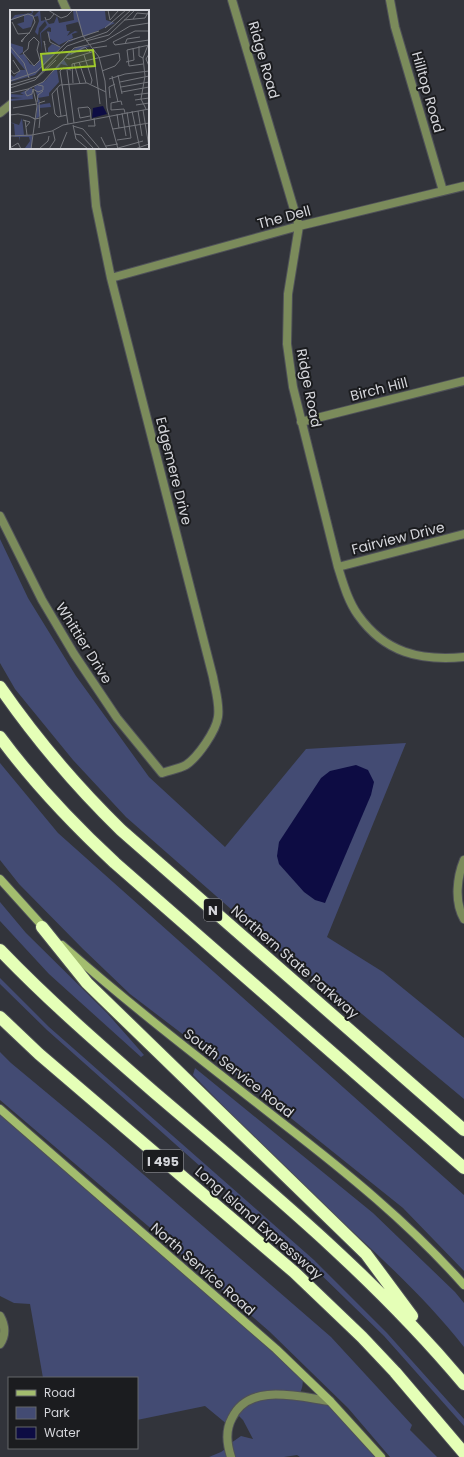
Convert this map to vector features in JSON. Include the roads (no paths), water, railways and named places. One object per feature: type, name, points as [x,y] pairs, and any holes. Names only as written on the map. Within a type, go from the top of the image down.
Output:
[{"type":"highway","name":"Northern State Parkway","points":[[0,687],[24,721],[55,759],[86,795],[121,830],[464,1130]]},
{"type":"highway","name":"N","points":[[0,737],[30,775],[63,812],[114,863],[464,1168]]},
{"type":"highway","points":[[42,927],[87,983],[366,1254],[464,1384]]},
{"type":"highway","points":[[0,950],[71,1020],[351,1264],[449,1366]]},
{"type":"highway","name":"Long Island Expressway","points":[[0,1017],[39,1054],[294,1272],[362,1337],[395,1372],[464,1453]]},
{"type":"main road","name":"South Service Road","points":[[0,879],[42,927],[125,1000],[372,1194],[423,1242],[464,1285]]},
{"type":"main road","name":"North Service Road","points":[[0,1109],[248,1324],[330,1401],[381,1457]]},
{"type":"street","points":[[62,0],[67,10]]},
{"type":"street","name":"Ridge Road","points":[[232,0],[299,226],[288,294],[287,344],[292,387],[338,566],[347,595],[357,614],[373,632],[386,643],[416,656],[442,659],[464,657]]},
{"type":"street","name":"Hilltop Road","points":[[390,0],[395,27],[443,191]]},
{"type":"street","points":[[0,113],[10,105]]},
{"type":"street","name":"Edgemere Drive","points":[[91,149],[96,206],[111,278],[211,669],[218,706],[216,727],[206,745],[186,765],[162,773]]},
{"type":"street","name":"The Dell","points":[[111,278],[299,226],[464,186]]},
{"type":"street","name":"Birch Hill","points":[[301,422],[464,381]]},
{"type":"street","name":"Whittier Drive","points":[[0,516],[42,600],[74,654],[118,718],[162,773]]},
{"type":"street","name":"Fairview Drive","points":[[338,566],[464,534]]},
{"type":"street","points":[[464,860],[460,872],[458,898],[464,919]]},
{"type":"street","points":[[0,1316],[4,1325],[4,1333],[0,1344]]},
{"type":"street","points":[[231,1457],[227,1437],[228,1425],[235,1412],[244,1402],[257,1396],[272,1395],[330,1401]]},
{"type":"water","points":[[356,765],[368,770],[374,782],[371,795],[325,903],[315,900],[304,892],[279,864],[277,856],[279,842],[321,778],[330,771]]}]
